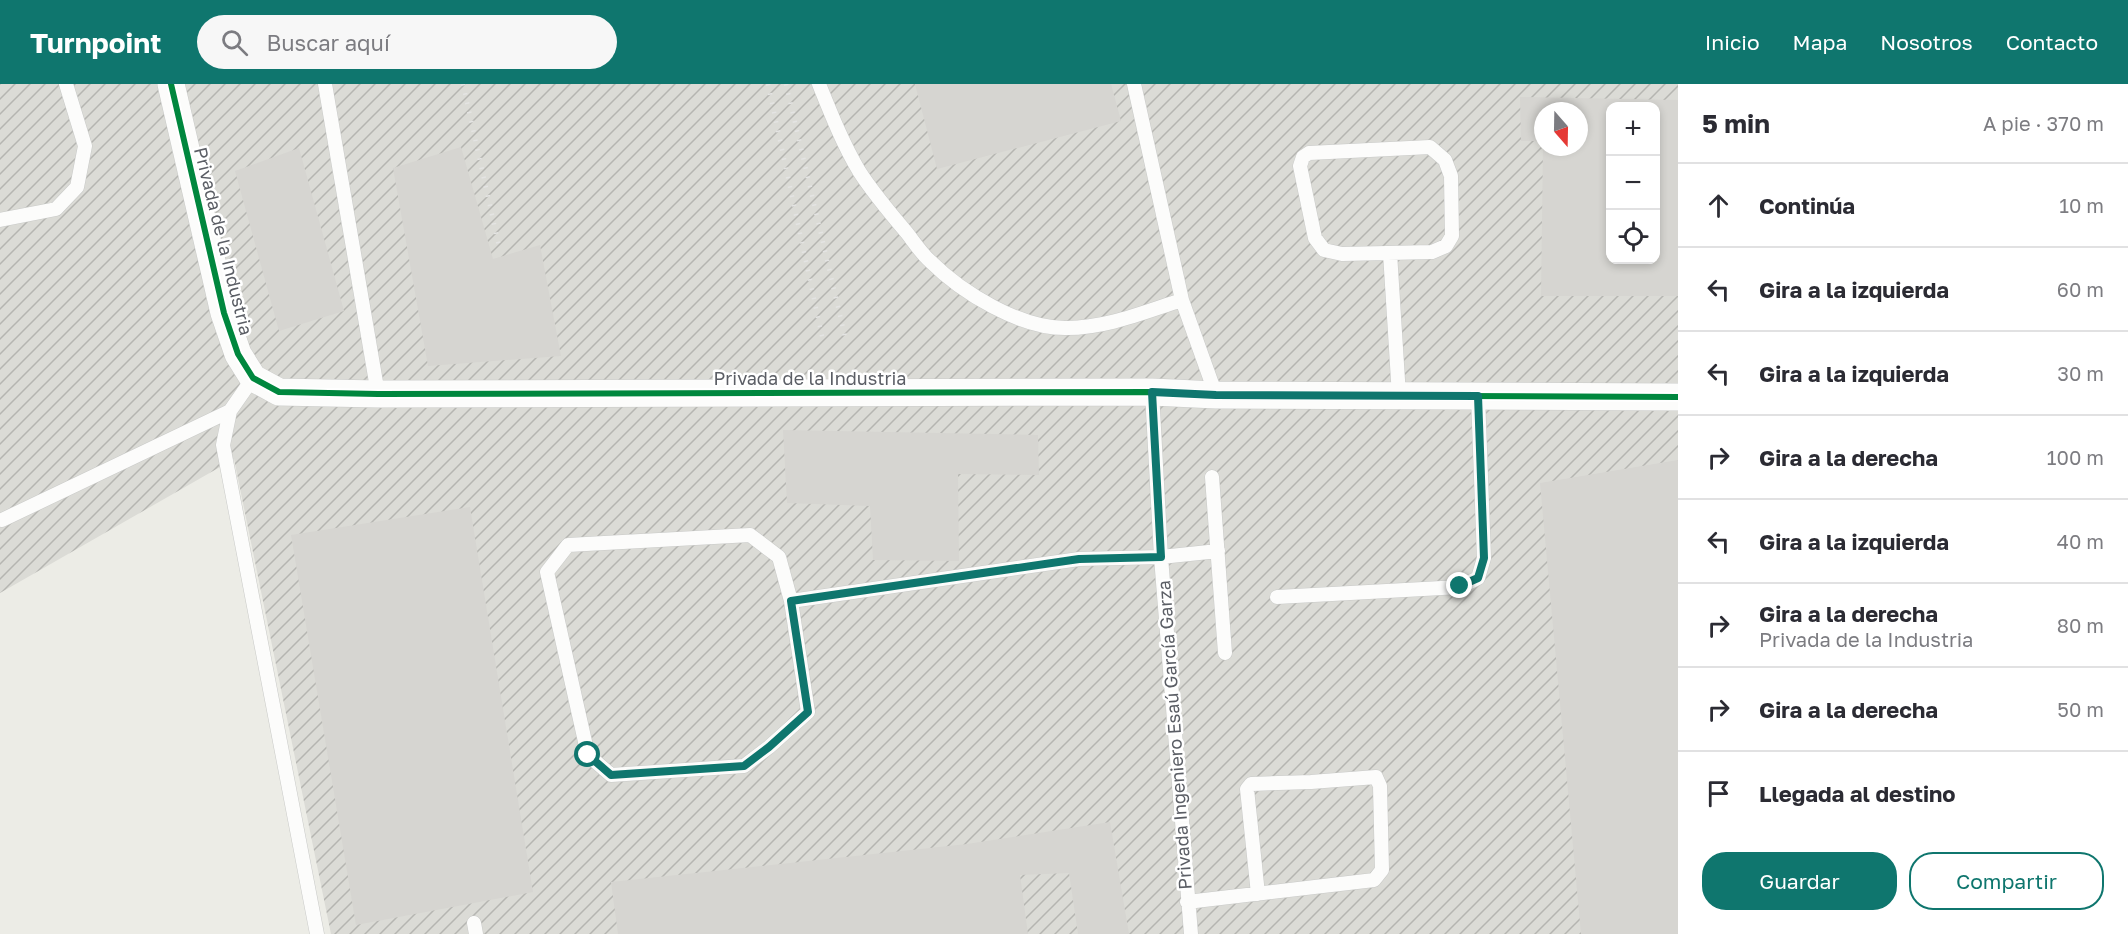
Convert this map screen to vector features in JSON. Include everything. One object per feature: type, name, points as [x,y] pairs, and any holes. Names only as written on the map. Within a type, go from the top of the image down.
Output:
[{"type":"street","name":"Privada de la Industria","points":[[171,84],[224,313],[238,354],[253,378],[279,392],[378,394],[1152,392],[1216,395],[1678,397]]},
{"type":"lane","points":[[0,220],[56,209],[77,187],[85,146],[66,84]]},
{"type":"lane","points":[[325,84],[378,394]]},
{"type":"lane","points":[[819,84],[838,130],[860,172],[930,262],[973,295],[1029,323],[1064,328],[1096,327],[1182,300]]},
{"type":"lane","points":[[1134,84],[1182,300],[1216,395]]},
{"type":"lane","points":[[1430,147],[1445,160],[1451,176],[1452,236],[1446,246],[1432,252],[1390,253],[1342,254],[1324,250],[1315,238],[1300,166],[1303,157],[1309,153],[1430,147]]},
{"type":"lane","points":[[1390,253],[1399,396]]},
{"type":"lane","points":[[253,378],[230,411],[224,444],[317,934]]},
{"type":"lane","name":"Privada Ingeniero Esaú García Garza","points":[[1152,392],[1161,557],[1191,934]]},
{"type":"lane","points":[[1277,597],[1460,586],[1478,578],[1484,558],[1478,396]]},
{"type":"lane","points":[[2,520],[230,411]]},
{"type":"lane","points":[[1212,477],[1225,653]]},
{"type":"lane","points":[[750,535],[779,557],[791,601],[808,712],[744,766],[611,775],[588,755],[547,572],[568,544],[750,535]]},
{"type":"lane","points":[[791,601],[1079,559],[1161,557],[1218,551]]},
{"type":"lane","points":[[1187,903],[1374,880],[1382,870],[1380,786],[1376,777],[1251,784],[1246,789],[1258,894]]},
{"type":"shaded area","points":[[0,84],[1678,84],[1678,934],[331,934],[234,459],[0,593]]},
{"type":"building","points":[[915,84],[1111,84],[1121,121],[937,169]]},
{"type":"building","points":[[1520,97],[1678,100],[1678,296],[1541,296],[1543,156],[1588,156],[1588,102],[1534,102],[1534,141],[1521,141]]},
{"type":"building","points":[[461,147],[493,259],[540,245],[561,356],[428,366],[393,168]]},
{"type":"building","points":[[299,148],[344,311],[279,331],[235,171]]},
{"type":"building","points":[[783,430],[1038,435],[1039,475],[958,474],[959,561],[873,560],[870,506],[787,503]]},
{"type":"building","points":[[1678,460],[1678,934],[1581,934],[1540,483]]},
{"type":"building","points":[[470,507],[533,892],[356,925],[291,535]]},
{"type":"building","points":[[1110,822],[1129,934],[1078,934],[1069,873],[1020,875],[1028,934],[618,934],[611,882],[967,844]]},
{"type":"railway","points":[[463,84],[500,251]]},
{"type":"railway","points":[[768,84],[823,341]]},
{"type":"railway","points":[[786,84],[846,341]]},
{"type":"cycle path","points":[[171,84],[224,313],[238,354],[253,378],[279,392],[378,394],[1152,392],[1216,395],[1678,397]]},
{"type":"route","points":[[588,755],[611,775],[744,766],[808,712],[791,601],[1079,559],[1161,557],[1152,392],[1216,395],[1478,396],[1484,558],[1478,578],[1460,586]]}]
